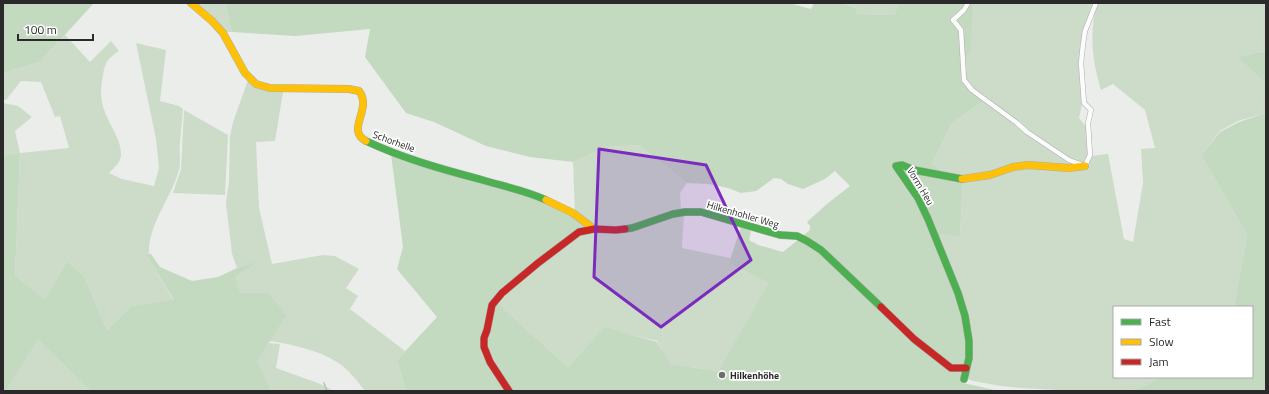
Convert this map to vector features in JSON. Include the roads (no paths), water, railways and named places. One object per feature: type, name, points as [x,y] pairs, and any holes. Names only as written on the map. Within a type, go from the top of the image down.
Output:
[{"type":"street","name":"Schorhelle","points":[[191,3],[223,33],[248,77],[255,84],[266,88],[349,89],[359,92],[363,96],[364,102],[357,130],[360,138],[364,141],[389,152],[477,179],[534,194],[573,213],[594,229]]},
{"type":"street","points":[[968,3],[964,10],[953,20],[961,30],[964,80],[972,90],[1028,132],[1069,160],[1085,166],[1090,155],[1088,123],[1091,110],[1084,103],[1081,62],[1085,30],[1096,3]]},
{"type":"street","name":"Vorm Heu","points":[[964,379],[969,358],[969,341],[965,316],[958,293],[918,198],[896,166],[902,165],[914,170],[963,179],[990,175],[1013,166],[1028,165],[1069,168],[1085,166]]},
{"type":"street","name":"Hilkenhohler Weg","points":[[509,391],[490,362],[484,347],[484,338],[492,305],[502,293],[579,232],[594,229],[616,230],[632,228],[673,214],[685,212],[702,212],[780,235],[788,234],[807,240],[821,250],[914,339],[951,368],[966,368]]},
{"type":"waterway","points":[[324,383],[327,391]]},
{"type":"place","name":"Hilkenhöhe","points":[[722,375]]}]
